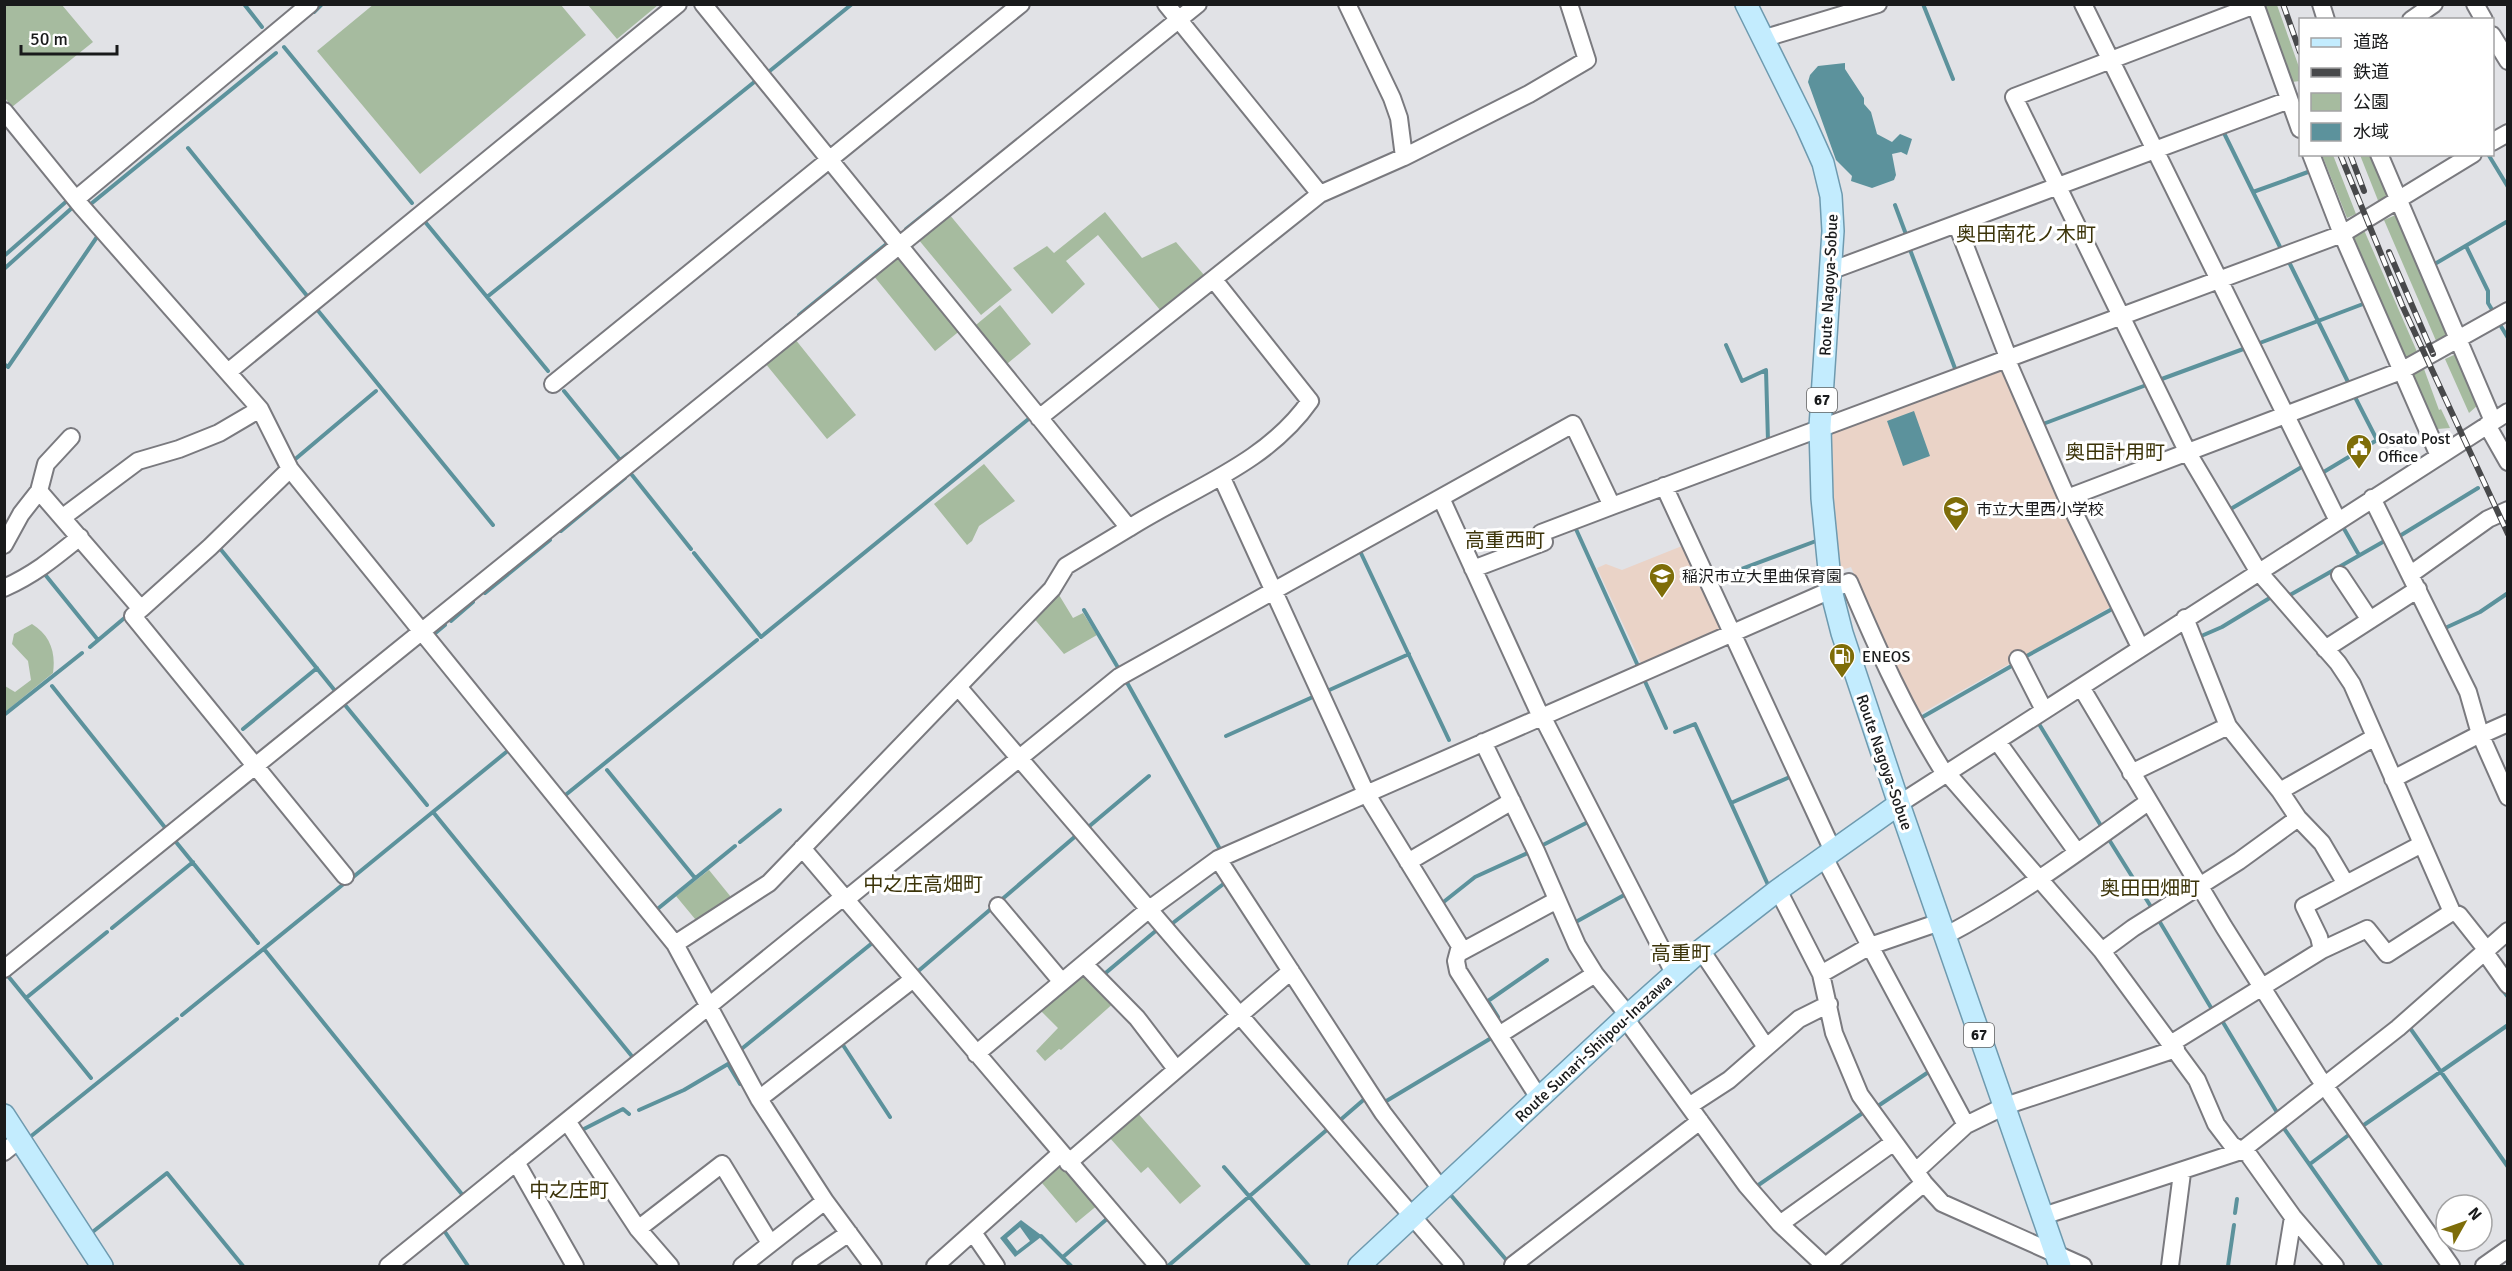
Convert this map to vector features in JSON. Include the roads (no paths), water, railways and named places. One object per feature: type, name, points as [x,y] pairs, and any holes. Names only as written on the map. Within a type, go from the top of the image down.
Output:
[{"type":"main road","name":"Route Nagoya-Sobue","points":[[1746,4],[1806,125],[1828,179],[1833,231],[1820,427],[1822,498],[1831,590],[1842,633],[1899,804],[2059,1261]]},
{"type":"main road","name":"Route Sunari-Shiipou-Inazawa","points":[[1359,1266],[1626,1016],[1701,950],[1778,890],[1899,804]]},
{"type":"main road","points":[[4,1115],[12,1145],[102,1266]]},
{"type":"street","points":[[76,199],[310,4]]},
{"type":"street","points":[[228,372],[678,4]]},
{"type":"street","points":[[703,4],[1129,528]]},
{"type":"street","points":[[553,384],[1021,4]]},
{"type":"street","points":[[1166,4],[1320,194]]},
{"type":"street","points":[[4,969],[1198,4]]},
{"type":"street","points":[[1347,4],[1381,70],[1396,108],[1404,157]]},
{"type":"street","points":[[1039,418],[1320,194],[1404,157],[1529,94],[1587,60],[1569,4]]},
{"type":"street","points":[[2084,4],[2337,520]]},
{"type":"street","points":[[2414,18],[2434,4]]},
{"type":"street","points":[[2475,4],[2483,18]]},
{"type":"street","points":[[2299,121],[2293,96],[2255,5],[2014,97],[2188,453],[2258,571],[2352,684],[2452,912],[2459,915],[2508,985]]},
{"type":"street","points":[[1762,39],[1867,6]]},
{"type":"street","points":[[2494,37],[2508,60]]},
{"type":"street","points":[[1830,271],[2155,151],[2293,96]]},
{"type":"street","points":[[6,116],[260,409],[290,468],[675,944],[759,1099],[825,1201],[873,1266]]},
{"type":"street","points":[[2494,141],[2508,133]]},
{"type":"street","points":[[2312,156],[2342,234],[2439,456]]},
{"type":"street","points":[[2380,156],[2458,341],[2496,419],[2508,462]]},
{"type":"street","points":[[1473,569],[1544,542],[1541,533],[2342,234],[2399,202],[2470,156]]},
{"type":"street","points":[[1957,225],[2007,358],[2067,498],[2140,647]]},
{"type":"street","points":[[675,944],[769,883],[1052,590],[1066,566],[1174,500],[1222,478],[1263,451],[1282,435],[1310,401],[1214,280]]},
{"type":"street","points":[[2067,498],[2402,371],[2508,311]]},
{"type":"street","points":[[63,517],[138,461],[179,449],[219,433],[260,409]]},
{"type":"street","points":[[1899,804],[2496,419]]},
{"type":"street","points":[[388,1266],[1119,677],[1573,424],[1612,506]]},
{"type":"street","points":[[4,545],[21,514],[39,491],[46,464],[71,437]]},
{"type":"street","points":[[290,468],[210,547],[133,616],[345,876]]},
{"type":"street","points":[[1222,478],[1366,793],[1460,946],[1461,952]]},
{"type":"street","points":[[1664,486],[1732,633],[1870,946],[1966,1125]]},
{"type":"street","points":[[39,491],[141,609]]},
{"type":"street","points":[[1441,498],[1542,716],[1674,974]]},
{"type":"street","points":[[2372,498],[2468,692],[2481,734],[2508,796]]},
{"type":"street","points":[[2325,649],[2370,620],[2488,519],[2508,510]]},
{"type":"street","points":[[4,588],[22,582],[42,569],[80,537]]},
{"type":"street","points":[[2340,575],[2370,620]]},
{"type":"street","points":[[976,1054],[1148,910],[1218,859],[1849,582],[1897,693],[1946,773],[2008,846],[2041,878],[2102,951],[2198,1080],[2216,1124],[2232,1145],[2248,1154],[2293,1217],[2335,1266]]},
{"type":"street","points":[[2185,618],[2228,726],[2280,791],[2298,818],[2322,843],[2346,884]]},
{"type":"street","points":[[2018,659],[2044,710]]},
{"type":"street","points":[[2081,687],[2148,802],[2262,988],[2325,1086],[2451,1266]]},
{"type":"street","points":[[959,688],[1238,1016],[1455,1266]]},
{"type":"street","points":[[2393,779],[2481,734],[2508,723]]},
{"type":"street","points":[[2131,773],[2228,726]]},
{"type":"street","points":[[2280,791],[2375,737]]},
{"type":"street","points":[[1997,741],[2078,852]]},
{"type":"street","points":[[1483,742],[1577,945],[1595,974],[1747,1186],[1780,1224],[1823,1266],[1920,1177],[1966,1125],[2005,1106],[2174,1046],[2322,950],[2367,929],[2387,954],[2452,912]]},
{"type":"street","points":[[1408,862],[1512,801]]},
{"type":"street","points":[[1821,974],[1870,946],[1942,929],[1989,913],[2148,802]]},
{"type":"street","points":[[2102,951],[2133,928],[2201,887],[2298,818]]},
{"type":"street","points":[[2322,950],[2319,937],[2304,906],[2422,844]]},
{"type":"street","points":[[802,848],[1064,1159],[1158,1266]]},
{"type":"street","points":[[1218,859],[1383,1113],[1442,1189]]},
{"type":"street","points":[[1778,890],[1821,974],[1834,1034],[1860,1095],[1920,1177],[1942,1203],[2059,1261],[2083,1266]]},
{"type":"street","points":[[1539,1098],[1458,971],[1456,962],[1461,952],[1557,900]]},
{"type":"street","points":[[998,906],[1062,982]]},
{"type":"street","points":[[2043,1216],[2182,1173],[2241,1151],[2398,1028],[2508,931]]},
{"type":"street","points":[[1701,950],[1766,1047]]},
{"type":"street","points":[[1084,964],[1137,1018],[1176,1069]]},
{"type":"street","points":[[935,1266],[1176,1069],[1291,971]]},
{"type":"street","points":[[1498,1035],[1595,974]]},
{"type":"street","points":[[759,1099],[912,980]]},
{"type":"street","points":[[1689,1106],[1729,1080],[1799,1019],[1829,1004]]},
{"type":"street","points":[[1513,1265],[1700,1120]]},
{"type":"street","points":[[567,1121],[638,1229],[665,1265]]},
{"type":"street","points":[[1780,1224],[1894,1142]]},
{"type":"street","points":[[516,1162],[575,1266]]},
{"type":"street","points":[[638,1229],[722,1164],[770,1243]]},
{"type":"street","points":[[2170,1266],[2182,1173]]},
{"type":"street","points":[[748,1264],[770,1243],[825,1201]]},
{"type":"street","points":[[2285,1266],[2293,1217]]},
{"type":"street","points":[[801,1266],[849,1233]]},
{"type":"street","points":[[974,1234],[996,1266]]},
{"type":"street","points":[[2484,1266],[2508,1250]]},
{"type":"water","points":[[1845,63],[1845,69],[1864,98],[1864,104],[1871,112],[1877,134],[1892,142],[1900,134],[1912,139],[1907,155],[1901,152],[1892,154],[1896,175],[1894,180],[1872,188],[1851,181],[1852,176],[1836,160],[1808,82],[1810,75],[1818,66]]},
{"type":"water","points":[[1914,411],[1930,456],[1903,466],[1887,421]]},
{"type":"water","points":[[1021,1220],[1041,1235],[1015,1257],[1000,1238]],"holes":[[[1020,1227],[1030,1241],[1017,1251],[1007,1238]]]},
{"type":"waterway","points":[[244,4],[262,27]]},
{"type":"waterway","points":[[314,12],[322,4]]},
{"type":"waterway","points":[[766,74],[852,4]]},
{"type":"waterway","points":[[1923,4],[1953,79]]},
{"type":"waterway","points":[[284,47],[412,203]]},
{"type":"waterway","points":[[92,203],[276,53]]},
{"type":"waterway","points":[[487,297],[758,79]]},
{"type":"waterway","points":[[2223,131],[2281,249]]},
{"type":"waterway","points":[[188,148],[308,297]]},
{"type":"waterway","points":[[2489,156],[2508,187]]},
{"type":"waterway","points":[[2253,192],[2308,172]]},
{"type":"waterway","points":[[4,256],[68,200]]},
{"type":"waterway","points":[[906,229],[941,201]]},
{"type":"waterway","points":[[1895,205],[1907,237]]},
{"type":"waterway","points":[[4,269],[73,207]]},
{"type":"waterway","points":[[2433,265],[2508,221]]},
{"type":"waterway","points":[[426,223],[548,371]]},
{"type":"waterway","points":[[4,364],[8,367],[99,234]]},
{"type":"waterway","points":[[799,315],[889,242]]},
{"type":"waterway","points":[[2466,246],[2488,291],[2488,303],[2494,313]]},
{"type":"waterway","points":[[1909,247],[1956,371]]},
{"type":"waterway","points":[[2288,260],[2350,386]]},
{"type":"waterway","points":[[2257,344],[2363,304]]},
{"type":"waterway","points":[[315,307],[493,525]]},
{"type":"waterway","points":[[2499,323],[2508,338]]},
{"type":"waterway","points":[[775,336],[788,325]]},
{"type":"waterway","points":[[1726,345],[1742,381],[1766,370],[1768,441]]},
{"type":"waterway","points":[[2159,380],[2246,348]]},
{"type":"waterway","points":[[2043,424],[2149,384]]},
{"type":"waterway","points":[[293,461],[376,391]]},
{"type":"waterway","points":[[564,391],[620,460],[628,454]]},
{"type":"waterway","points":[[2322,473],[2377,440],[2356,399]]},
{"type":"waterway","points":[[694,553],[761,637],[1031,417]]},
{"type":"waterway","points":[[2229,510],[2305,465]]},
{"type":"waterway","points":[[632,475],[691,549]]},
{"type":"waterway","points":[[561,531],[625,478]]},
{"type":"waterway","points":[[2398,537],[2478,488]]},
{"type":"waterway","points":[[1575,527],[1638,666]]},
{"type":"waterway","points":[[2343,527],[2359,555]]},
{"type":"waterway","points":[[2290,595],[2388,539]]},
{"type":"waterway","points":[[485,593],[550,540]]},
{"type":"waterway","points":[[1720,577],[1816,541]]},
{"type":"waterway","points":[[218,546],[336,692]]},
{"type":"waterway","points":[[1359,549],[1449,740]]},
{"type":"waterway","points":[[43,572],[98,640]]},
{"type":"waterway","points":[[2443,629],[2480,612],[2508,593]]},
{"type":"waterway","points":[[2199,637],[2222,627],[2273,596]]},
{"type":"waterway","points":[[451,621],[473,602]]},
{"type":"waterway","points":[[2023,658],[2114,608]]},
{"type":"waterway","points":[[1084,610],[1120,671]]},
{"type":"waterway","points":[[90,647],[128,615]]},
{"type":"waterway","points":[[435,637],[433,635],[445,625]]},
{"type":"waterway","points":[[563,797],[757,640]]},
{"type":"waterway","points":[[4,715],[82,653]]},
{"type":"waterway","points":[[1325,692],[1409,654]]},
{"type":"waterway","points":[[1919,719],[2015,664]]},
{"type":"waterway","points":[[243,729],[317,668]]},
{"type":"waterway","points":[[1643,677],[1666,728]]},
{"type":"waterway","points":[[1125,679],[1221,851]]},
{"type":"waterway","points":[[52,686],[167,830]]},
{"type":"waterway","points":[[1226,736],[1315,696]]},
{"type":"waterway","points":[[345,705],[427,805]]},
{"type":"waterway","points":[[1675,732],[1695,724],[1769,887]]},
{"type":"waterway","points":[[2039,724],[2103,829]]},
{"type":"waterway","points":[[352,878],[510,749]]},
{"type":"waterway","points":[[607,770],[695,878]]},
{"type":"waterway","points":[[1086,829],[1149,776]]},
{"type":"waterway","points":[[1731,803],[1792,776]]},
{"type":"waterway","points":[[740,842],[780,810]]},
{"type":"waterway","points":[[433,812],[635,1060]]},
{"type":"waterway","points":[[1541,846],[1590,821]]},
{"type":"waterway","points":[[1000,901],[1078,834]]},
{"type":"waterway","points":[[2108,838],[2153,910]]},
{"type":"waterway","points":[[176,842],[258,943]]},
{"type":"waterway","points":[[655,911],[735,846]]},
{"type":"waterway","points":[[1441,904],[1475,877],[1530,852]]},
{"type":"waterway","points":[[112,928],[193,862]]},
{"type":"waterway","points":[[182,1015],[346,882]]},
{"type":"waterway","points":[[1169,926],[1226,882]]},
{"type":"waterway","points":[[1574,923],[1626,894]]},
{"type":"waterway","points":[[916,973],[992,908]]},
{"type":"waterway","points":[[2158,919],[2213,1011],[2215,1009]]},
{"type":"waterway","points":[[1102,976],[1158,929]]},
{"type":"waterway","points":[[26,998],[107,932]]},
{"type":"waterway","points":[[739,1051],[871,944]]},
{"type":"waterway","points":[[264,949],[465,1198]]},
{"type":"waterway","points":[[1498,1017],[1488,1001],[1547,960]]},
{"type":"waterway","points":[[8,976],[91,1078]]},
{"type":"waterway","points":[[2501,988],[2508,997]]},
{"type":"waterway","points":[[30,1137],[177,1019]]},
{"type":"waterway","points":[[2221,1019],[2278,1114]]},
{"type":"waterway","points":[[2361,1127],[2508,1025]]},
{"type":"waterway","points":[[2410,1028],[2508,1167]]},
{"type":"waterway","points":[[1383,1103],[1493,1037]]},
{"type":"waterway","points":[[841,1042],[890,1117]]},
{"type":"waterway","points":[[639,1110],[684,1090],[728,1064],[740,1084]]},
{"type":"waterway","points":[[1875,1108],[1930,1071]]},
{"type":"waterway","points":[[1338,1122],[1368,1096]]},
{"type":"waterway","points":[[580,1131],[623,1109],[629,1114]]},
{"type":"waterway","points":[[1757,1186],[1864,1112]]},
{"type":"waterway","points":[[2283,1127],[2381,1266]]},
{"type":"waterway","points":[[1168,1266],[1329,1128]]},
{"type":"waterway","points":[[2310,1164],[2350,1134]]},
{"type":"waterway","points":[[1224,1167],[1309,1266]]},
{"type":"waterway","points":[[90,1234],[167,1173],[243,1266]]},
{"type":"waterway","points":[[1449,1193],[1509,1263]]},
{"type":"waterway","points":[[2235,1213],[2237,1199]]},
{"type":"waterway","points":[[1063,1257],[1108,1218]]},
{"type":"waterway","points":[[2228,1266],[2234,1225]]},
{"type":"waterway","points":[[443,1229],[468,1266]]},
{"type":"waterway","points":[[1041,1236],[1071,1266]]},
{"type":"railway","points":[[2283,4],[2299,49]]},
{"type":"railway","points":[[2341,156],[2402,305],[2508,534]]},
{"type":"railway","points":[[2351,156],[2364,191]]},
{"type":"railway","points":[[2389,252],[2433,354]]},
{"type":"place","name":"Osato Post Office","points":[[2359,470]]},
{"type":"place","name":"市立大里西小学校","points":[[1956,532]]},
{"type":"place","name":"稲沢市立大里曲保育園","points":[[1662,599]]},
{"type":"place","name":"ENEOS","points":[[1842,679]]},
{"type":"district","name":"奥田南花ノ木町","points":[[2026,234]]},
{"type":"district","name":"奥田計用町","points":[[2115,452]]},
{"type":"district","name":"高重西町","points":[[1505,540]]},
{"type":"district","name":"中之庄高畑町","points":[[923,884]]},
{"type":"district","name":"奥田田畑町","points":[[2150,888]]},
{"type":"district","name":"高重町","points":[[1681,953]]},
{"type":"district","name":"中之庄町","points":[[569,1190]]}]
